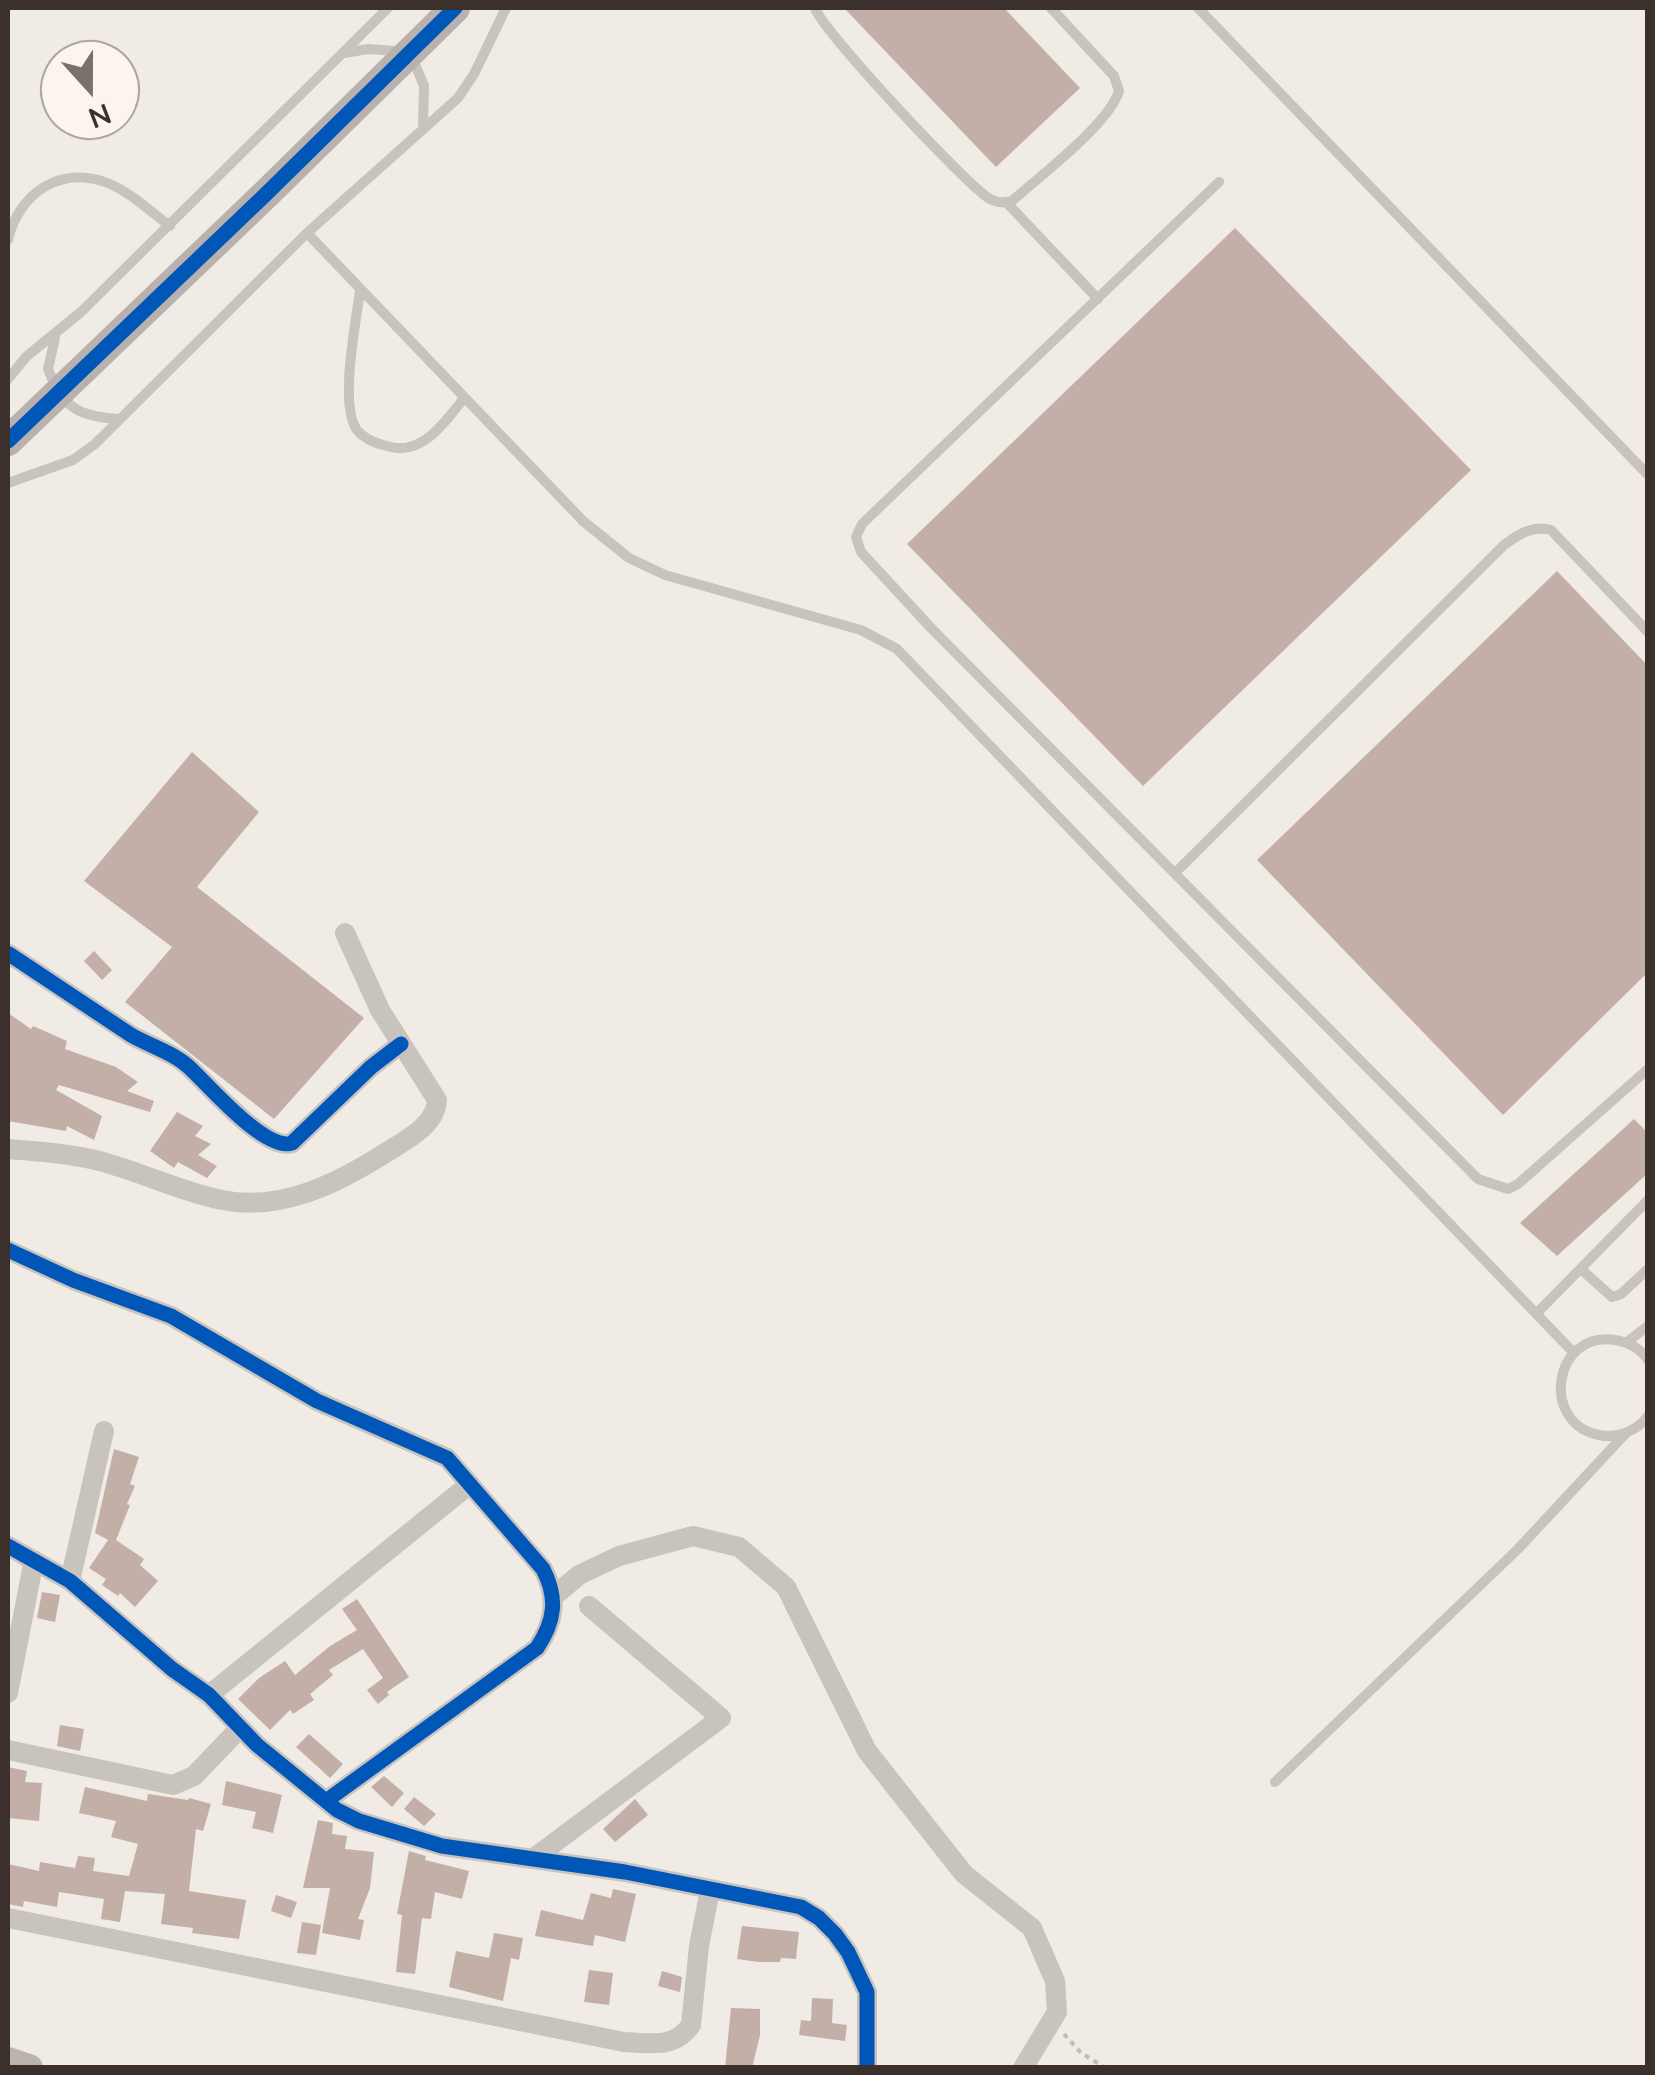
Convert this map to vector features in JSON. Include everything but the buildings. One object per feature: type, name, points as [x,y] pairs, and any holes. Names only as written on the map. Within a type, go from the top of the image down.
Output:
[{"type":"main road","points":[[8,440],[60,394],[455,8]]},
{"type":"main road","points":[[8,2061],[30,2068]]},
{"type":"street","points":[[8,1150],[110,1164],[222,1200],[255,1203],[292,1196],[349,1176],[399,1145],[424,1127],[438,1100],[380,1010],[345,933]]},
{"type":"street","points":[[9,954],[133,1036],[184,1062],[232,1110],[266,1137],[284,1145],[292,1143],[371,1067],[401,1044]]},
{"type":"street","points":[[8,1250],[195,1328],[317,1400],[447,1458],[543,1569],[552,1587],[554,1611],[538,1648],[326,1801]]},
{"type":"street","points":[[70,1581],[104,1432]]},
{"type":"street","points":[[208,1696],[470,1484]]},
{"type":"street","points":[[553,1597],[579,1575],[619,1556],[692,1536],[738,1547],[786,1587],[867,1751],[964,1874],[1032,1928],[1055,1980],[1057,2012],[1023,2068]]},
{"type":"street","points":[[8,1546],[70,1581],[326,1801],[359,1821],[404,1837],[462,1850],[625,1872],[800,1907],[836,1934],[854,1962],[868,1999],[868,2068]]},
{"type":"street","points":[[8,1693],[34,1560]]},
{"type":"street","points":[[534,1858],[722,1718],[589,1606]]},
{"type":"street","points":[[8,1750],[173,1785],[194,1776],[239,1728]]},
{"type":"street","points":[[8,1918],[624,2042],[669,2044],[691,2025],[710,1890]]},
{"type":"lane","points":[[8,379],[20,362],[56,334],[170,226],[388,8]]},
{"type":"lane","points":[[8,482],[50,470],[85,454],[307,233],[469,85],[506,8]]},
{"type":"lane","points":[[815,8],[852,58],[962,174],[993,201],[1006,203],[1098,299]]},
{"type":"lane","points":[[1006,203],[1101,120],[1112,108],[1119,91],[1114,76],[1051,8]]},
{"type":"lane","points":[[1198,8],[1648,475]]},
{"type":"lane","points":[[342,54],[368,49],[410,52],[424,86],[424,127]]},
{"type":"lane","points":[[8,240],[12,220],[28,196],[44,184],[72,178],[93,178],[115,186],[170,226]]},
{"type":"lane","points":[[1219,182],[862,524],[856,537],[861,552],[1486,1184],[1508,1189],[1518,1184],[1648,1069]]},
{"type":"lane","points":[[307,233],[584,521],[629,558],[664,575],[861,630],[897,649],[1574,1352]]},
{"type":"lane","points":[[360,291],[350,354],[354,425],[360,433],[378,444],[398,449],[411,447],[438,429],[464,398]]},
{"type":"lane","points":[[56,334],[47,362],[60,394],[86,416],[120,419]]},
{"type":"lane","points":[[1176,872],[1490,559],[1519,535],[1539,527],[1551,530],[1648,632]]},
{"type":"lane","points":[[1536,1314],[1648,1200]]},
{"type":"lane","points":[[1582,1270],[1612,1297],[1622,1294],[1648,1269]]},
{"type":"lane","points":[[1628,1342],[1648,1326]]},
{"type":"lane","points":[[1626,1433],[1607,1437],[1588,1433],[1573,1422],[1562,1406],[1558,1387],[1563,1368],[1574,1352],[1590,1342],[1609,1338],[1628,1342],[1648,1360]]},
{"type":"lane","points":[[1275,1782],[1518,1549],[1626,1433],[1648,1416]]},
{"type":"path","points":[[1057,2012],[1066,2039],[1106,2068]]},
{"type":"cycle path","points":[[8,441],[455,8]]},
{"type":"cycle path","points":[[9,954],[131,1035],[178,1058],[254,1128],[281,1143],[292,1143],[371,1067],[401,1044]]},
{"type":"cycle path","points":[[8,1250],[73,1280],[171,1316],[317,1401],[447,1458],[543,1569],[551,1590],[552,1609],[548,1628],[537,1648],[326,1801]]},
{"type":"cycle path","points":[[8,1546],[70,1581],[172,1669],[209,1695],[257,1745],[337,1810],[359,1821],[442,1846],[625,1872],[801,1907],[835,1934],[867,1992],[867,2068]]}]
